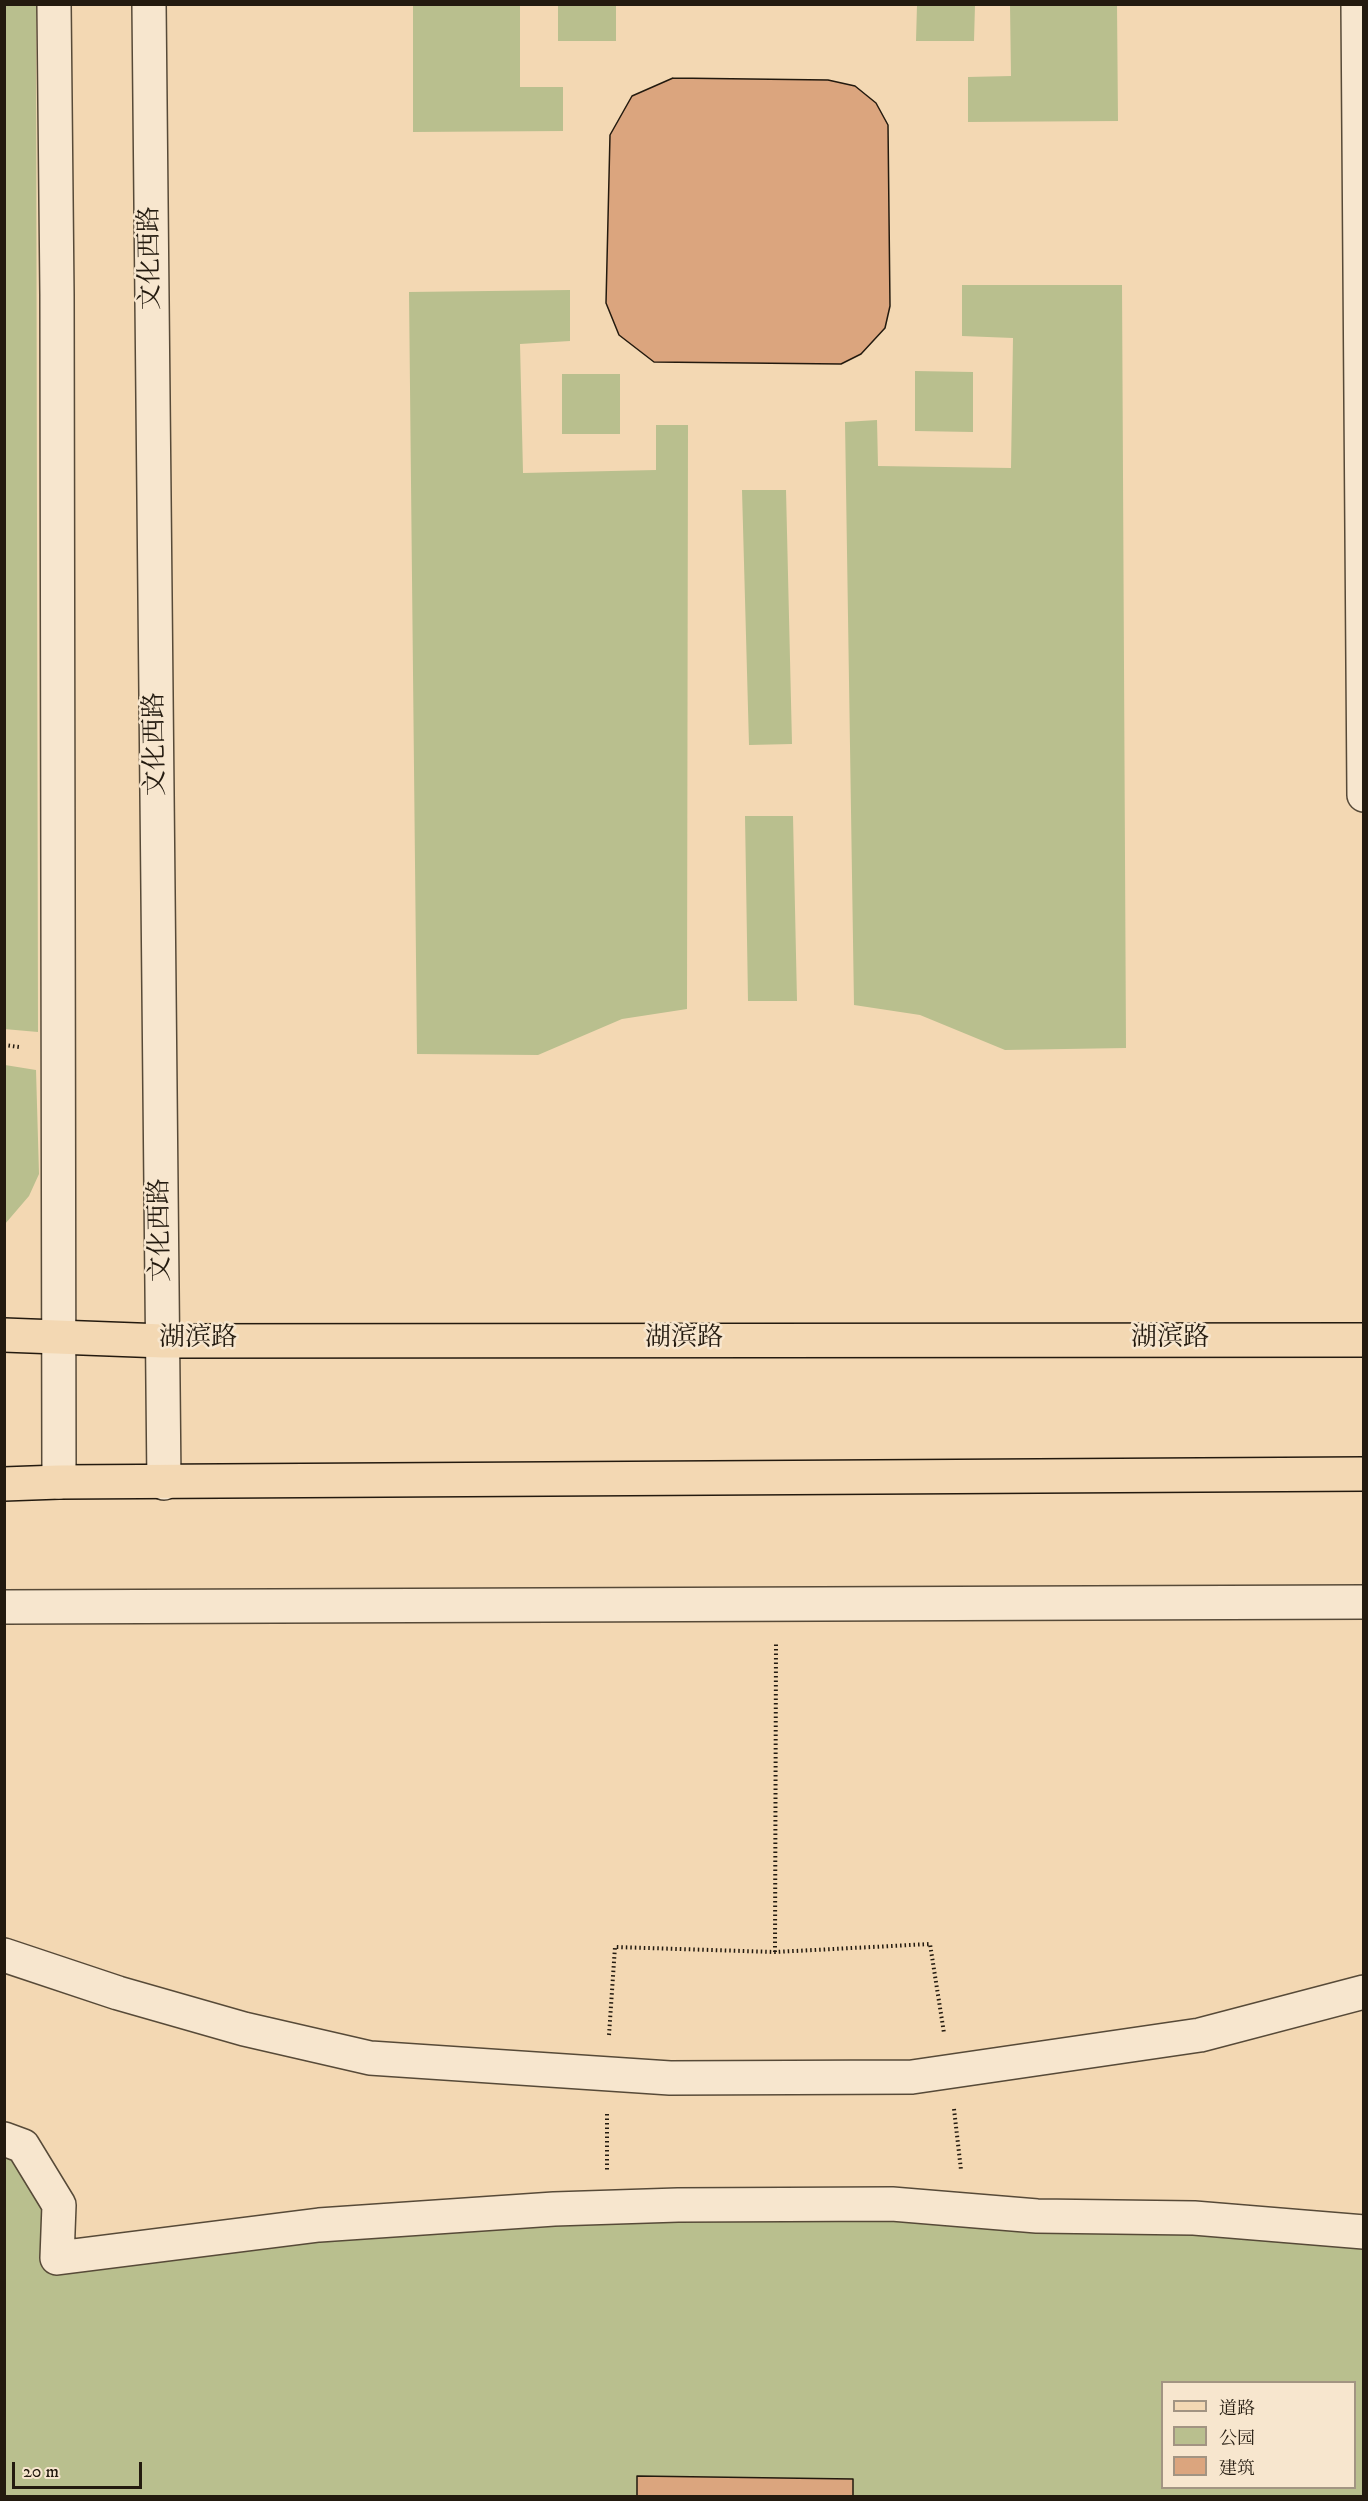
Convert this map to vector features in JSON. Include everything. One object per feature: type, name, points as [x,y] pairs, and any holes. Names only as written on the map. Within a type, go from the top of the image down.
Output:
[{"type":"main road","name":"湖滨路","points":[[4,1335],[163,1341],[1364,1340]]},
{"type":"main road","points":[[4,1484],[1364,1474]]},
{"type":"street","points":[[54,4],[57,295],[59,1482]]},
{"type":"street","name":"文化西路","points":[[149,4],[164,1483]]},
{"type":"street","points":[[1358,4],[1364,795]]},
{"type":"street","points":[[4,1607],[1364,1602]]},
{"type":"street","points":[[4,1955],[118,1993],[244,2029],[370,2058],[670,2078],[912,2077],[1200,2035],[1364,1992]]},
{"type":"street","points":[[4,2139],[23,2146],[59,2205],[57,2258],[319,2225],[608,2208],[820,2202],[1037,2216],[1194,2218],[1364,2232]]},
{"type":"path","points":[[775,1952],[777,1605]]},
{"type":"path","points":[[608,2208],[606,2074],[615,1947],[775,1952],[930,1944],[950,2071],[965,2210]]},
{"type":"green space","points":[[4,5],[36,5],[38,1032],[4,1029]]},
{"type":"green space","points":[[413,5],[520,5],[520,87],[563,87],[563,131],[413,132]]},
{"type":"green space","points":[[558,5],[616,5],[616,41],[558,41]]},
{"type":"green space","points":[[917,5],[975,5],[974,41],[916,41]]},
{"type":"green space","points":[[1010,5],[1117,5],[1118,121],[968,122],[968,77],[1011,76]]},
{"type":"green space","points":[[962,285],[1122,285],[1126,1048],[1005,1050],[920,1015],[854,1005],[845,422],[877,420],[878,466],[1011,468],[1013,338],[962,336]]},
{"type":"green space","points":[[570,290],[570,341],[520,344],[523,473],[656,470],[656,425],[688,425],[687,1009],[622,1019],[538,1055],[417,1054],[409,292]]},
{"type":"green space","points":[[915,371],[973,372],[973,432],[915,431]]},
{"type":"green space","points":[[562,374],[620,374],[620,434],[562,434]]},
{"type":"green space","points":[[742,490],[786,490],[792,744],[749,745]]},
{"type":"green space","points":[[745,816],[793,816],[797,1001],[748,1001]]},
{"type":"green space","points":[[5,1065],[36,1070],[39,1174],[29,1196],[5,1224]]},
{"type":"green space","points":[[4,2139],[23,2146],[57,2258],[554,2209],[1363,2232],[1363,2496],[5,2496]]},
{"type":"building","points":[[673,78],[828,80],[855,86],[876,103],[888,125],[890,306],[885,328],[861,354],[841,364],[654,362],[619,335],[606,303],[610,135],[632,96]]},
{"type":"building","points":[[637,2476],[853,2479],[853,2496],[637,2496]]}]
